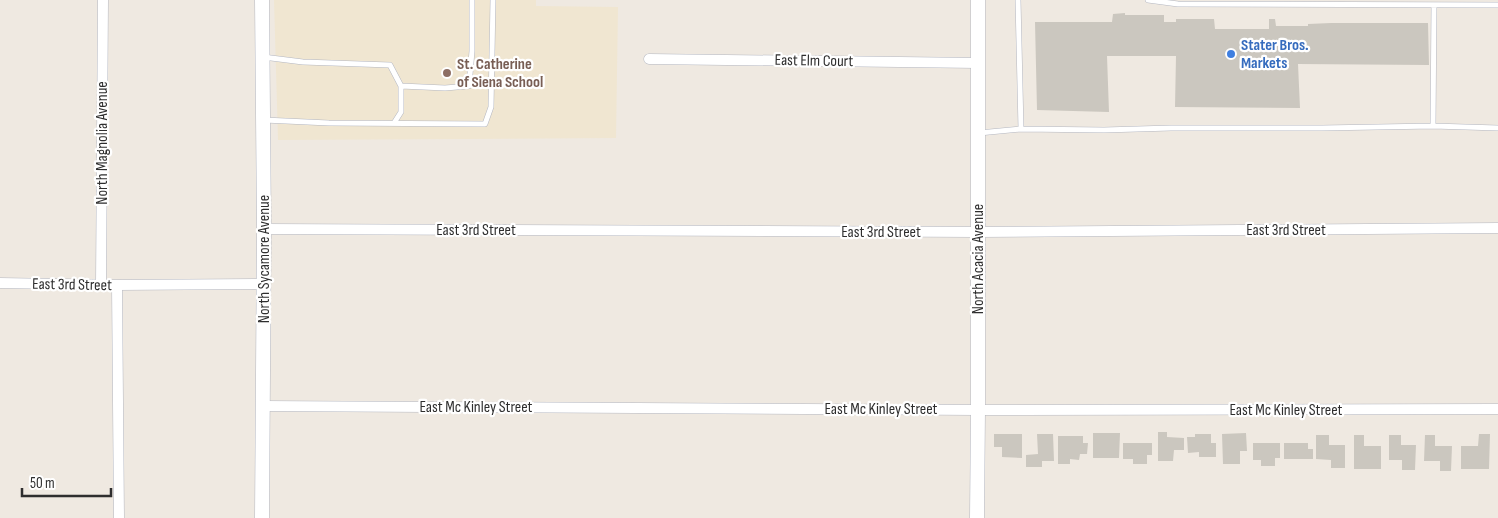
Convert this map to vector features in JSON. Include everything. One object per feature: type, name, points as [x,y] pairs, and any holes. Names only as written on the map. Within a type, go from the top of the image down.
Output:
[{"type":"street","name":"North Magnolia Avenue","points":[[101,285],[103,0]]},
{"type":"street","name":"North Sycamore Avenue","points":[[262,0],[264,229],[262,518]]},
{"type":"street","name":"North Acacia Avenue","points":[[977,518],[978,0]]},
{"type":"street","name":"East Elm Court","points":[[650,59],[978,63]]},
{"type":"street","name":"East 3rd Street","points":[[264,229],[978,232],[1498,228]]},
{"type":"street","name":"East 3rd Street","points":[[0,283],[117,286],[264,284]]},
{"type":"street","points":[[117,286],[118,518]]},
{"type":"street","name":"East Mc Kinley Street","points":[[263,406],[978,410],[1498,409]]},
{"type":"lane","points":[[401,86],[445,88],[469,86],[472,51],[472,0]]},
{"type":"lane","points":[[263,120],[329,123],[486,124],[491,107],[493,0]]},
{"type":"lane","points":[[1018,0],[1021,129]]},
{"type":"lane","points":[[1148,0],[1178,4],[1358,2],[1498,5]]},
{"type":"lane","points":[[1433,126],[1434,5]]},
{"type":"lane","points":[[262,57],[303,62],[390,65],[401,86],[401,112],[394,123]]},
{"type":"lane","points":[[978,133],[1021,129],[1104,130],[1433,126],[1498,128]]},
{"type":"shaded area","name":"St. Catherine of Siena School","points":[[274,0],[536,0],[536,6],[618,7],[616,138],[278,140]]},
{"type":"building","points":[[1125,13],[1125,15],[1164,15],[1164,22],[1176,22],[1176,19],[1214,19],[1215,29],[1269,29],[1269,19],[1275,19],[1276,26],[1308,26],[1308,24],[1331,23],[1428,23],[1429,65],[1298,64],[1300,108],[1175,107],[1176,56],[1107,56],[1109,112],[1037,110],[1035,22],[1112,22],[1113,14]]},
{"type":"building","points":[[1158,432],[1167,432],[1167,437],[1184,438],[1184,450],[1174,450],[1173,461],[1158,461]]},
{"type":"building","points":[[1093,433],[1120,433],[1119,458],[1093,458]]},
{"type":"building","points":[[1246,433],[1247,451],[1240,451],[1240,464],[1223,464],[1222,434]]},
{"type":"building","points":[[994,434],[1022,434],[1022,458],[1002,457],[1002,447],[994,447]]},
{"type":"building","points":[[1037,434],[1053,434],[1054,461],[1042,461],[1042,467],[1026,467],[1026,455],[1038,454]]},
{"type":"building","points":[[1195,434],[1211,434],[1211,443],[1216,443],[1216,457],[1199,457],[1199,452],[1188,453],[1187,437],[1195,437]]},
{"type":"building","points":[[1479,434],[1490,434],[1489,469],[1461,469],[1461,446],[1478,446]]},
{"type":"building","points":[[1316,435],[1329,435],[1329,445],[1345,445],[1345,468],[1331,468],[1331,460],[1316,459]]},
{"type":"building","points":[[1354,435],[1364,435],[1364,446],[1381,446],[1381,469],[1354,469]]},
{"type":"building","points":[[1389,435],[1401,435],[1401,445],[1416,445],[1415,470],[1402,470],[1402,460],[1389,460]]},
{"type":"building","points":[[1425,435],[1435,435],[1435,446],[1452,446],[1451,471],[1440,471],[1440,461],[1424,461]]},
{"type":"building","points":[[1058,436],[1083,436],[1083,443],[1088,443],[1087,454],[1080,454],[1079,460],[1070,459],[1070,464],[1058,464]]},
{"type":"building","points":[[1123,443],[1152,443],[1152,455],[1147,455],[1147,464],[1133,464],[1133,459],[1123,459]]},
{"type":"building","points":[[1253,443],[1280,443],[1280,458],[1275,458],[1275,466],[1261,466],[1261,460],[1253,460]]},
{"type":"building","points":[[1284,443],[1308,443],[1308,449],[1313,449],[1313,459],[1284,459]]},
{"type":"place","name":"Stater Bros. Markets","points":[[1231,54]]},
{"type":"place","name":"St. Catherine of Siena School","points":[[447,73]]}]
